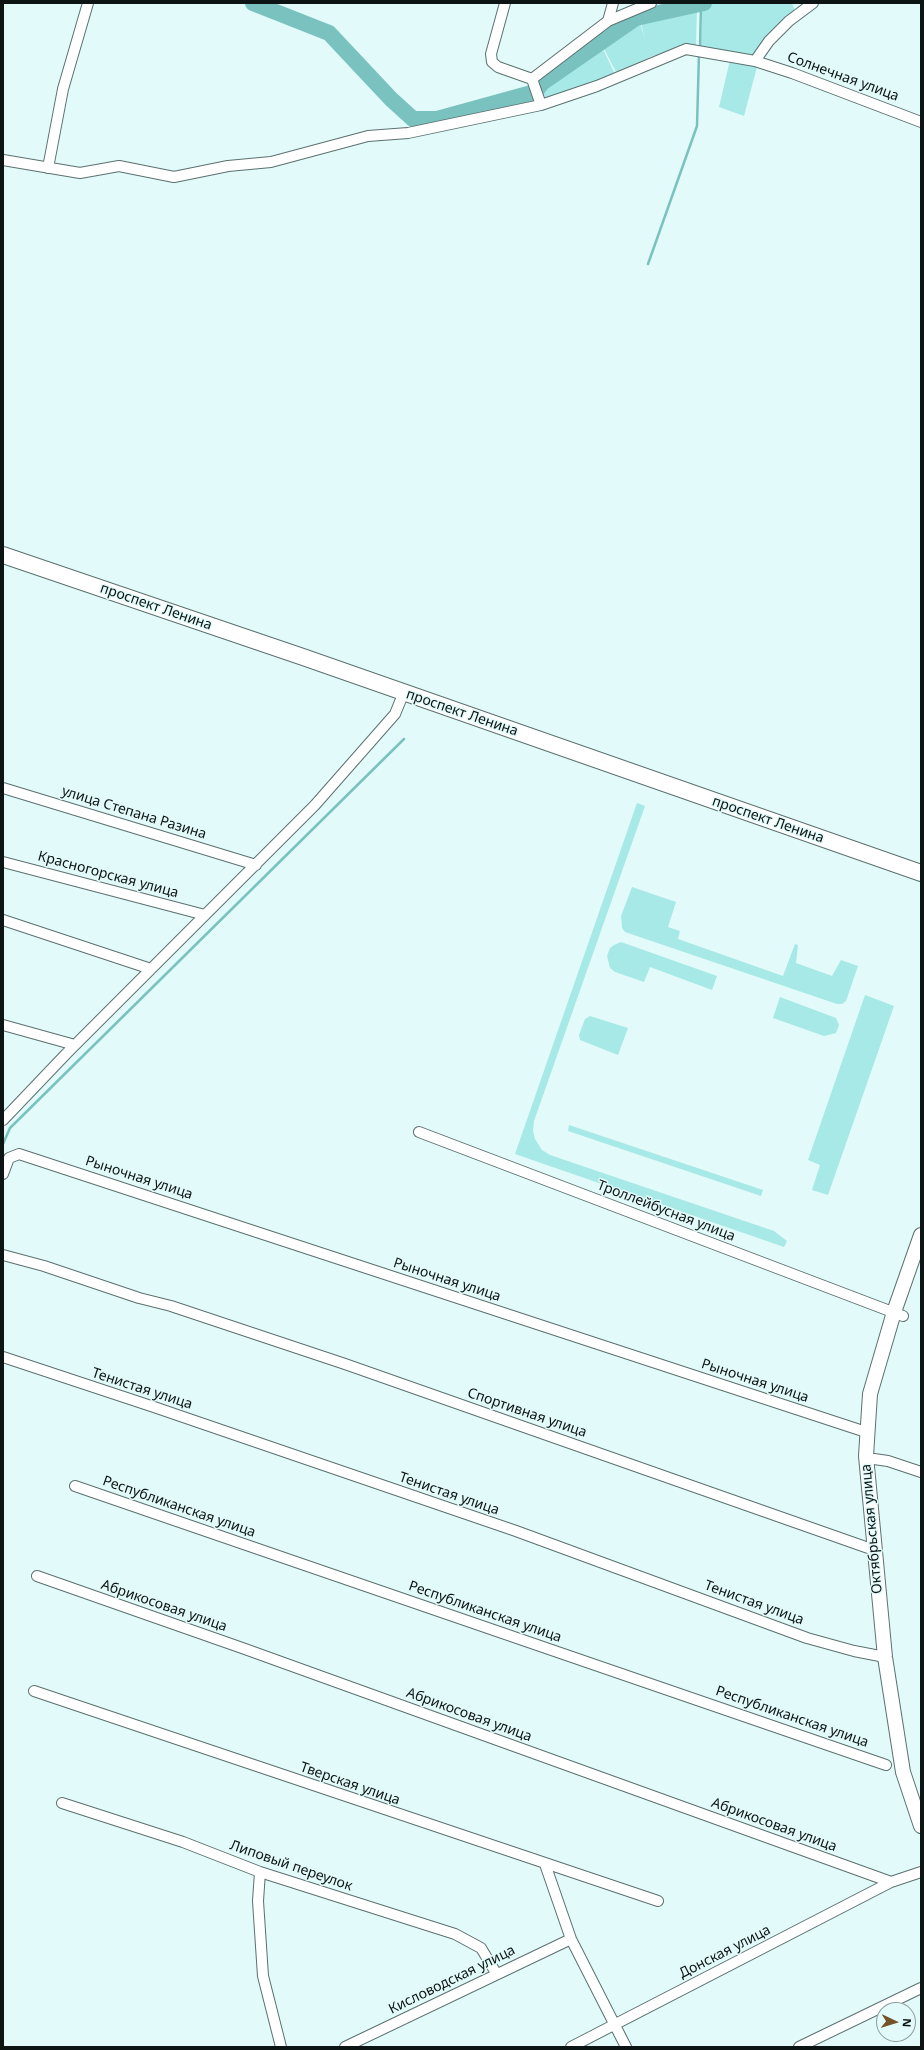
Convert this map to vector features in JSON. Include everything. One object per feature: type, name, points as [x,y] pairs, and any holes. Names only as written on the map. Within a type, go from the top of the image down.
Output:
[{"type":"main road","name":"проспект Ленина","points":[[3,555],[404,692],[921,873]]},
{"type":"main road","name":"Октябрьская улица","points":[[921,1235],[878,1393],[874,1444],[874,1459],[892,1642],[909,1757],[921,1801]]},
{"type":"main road","name":"Октябрьская улица","points":[[921,1263],[899,1314],[870,1394],[866,1432],[866,1456],[885,1657],[903,1772],[921,1826]]},
{"type":"street","points":[[48,168],[63,89],[88,3]]},
{"type":"street","points":[[505,3],[491,54],[492,62],[498,67],[532,79]]},
{"type":"street","points":[[608,21],[613,3]]},
{"type":"street","points":[[532,79],[608,21],[651,3]]},
{"type":"street","name":"Солнечная улица","points":[[755,61],[770,41],[789,21],[813,3]]},
{"type":"street","name":"Солнечная улица","points":[[540,101],[598,86],[686,49],[711,52],[755,61],[792,73],[921,122]]},
{"type":"street","points":[[3,160],[80,173],[119,166],[174,177],[228,166],[271,162],[368,136],[408,133],[540,101],[532,79]]},
{"type":"street","points":[[3,1120],[151,968],[316,805],[395,714],[404,692]]},
{"type":"street","name":"улица Степана Разина","points":[[3,788],[256,865]]},
{"type":"street","name":"Красногорская улица","points":[[3,862],[205,915]]},
{"type":"street","points":[[3,920],[151,968]]},
{"type":"street","points":[[3,1025],[75,1045]]},
{"type":"street","name":"Троллейбусная улица","points":[[419,1132],[899,1314]]},
{"type":"street","name":"Рыночная улица","points":[[3,1174],[9,1158],[19,1154],[866,1432]]},
{"type":"street","name":"Спортивная улица","points":[[3,1256],[44,1266],[139,1298],[171,1306],[352,1366],[874,1550]]},
{"type":"street","name":"Тенистая улица","points":[[3,1358],[154,1407],[516,1531],[807,1638],[854,1651],[885,1657]]},
{"type":"street","points":[[874,1459],[888,1461],[921,1472]]},
{"type":"street","name":"Республиканская улица","points":[[75,1486],[886,1765]]},
{"type":"street","name":"Абрикосовая улица","points":[[36,1576],[245,1649],[892,1882]]},
{"type":"street","name":"Тверская улица","points":[[34,1691],[658,1901]]},
{"type":"street","name":"Липовый переулок","points":[[62,1803],[183,1842],[260,1872],[456,1934],[481,1948],[496,1973]]},
{"type":"street","points":[[545,1864],[571,1939],[626,2047]]},
{"type":"street","points":[[260,1872],[258,1901],[263,1976],[281,2047]]},
{"type":"street","name":"Донская улица","points":[[571,2047],[892,1882],[921,1872]]},
{"type":"street","name":"Кисловодская улица","points":[[345,2047],[496,1973],[571,1939]]},
{"type":"street","points":[[799,2047],[921,1988]]},
{"type":"shaded area","points":[[711,3],[792,3],[795,11],[753,58],[701,48],[702,5]]},
{"type":"shaded area","points":[[697,8],[696,46],[686,46],[650,57],[617,74],[602,45],[639,20],[645,39],[640,20]]},
{"type":"shaded area","points":[[601,45],[615,74],[542,102],[539,89]]},
{"type":"shaded area","points":[[730,60],[757,67],[744,116],[719,107]]},
{"type":"shaded area","points":[[637,803],[645,806],[534,1121],[533,1131],[535,1139],[542,1150],[550,1155],[774,1231],[787,1241],[784,1247],[515,1154]]},
{"type":"shaded area","points":[[632,887],[676,902],[668,927],[680,931],[678,939],[783,976],[795,944],[798,945],[796,963],[832,976],[841,960],[858,966],[846,1001],[842,1004],[837,1004],[625,932],[622,928],[621,916]]},
{"type":"shaded area","points":[[621,942],[717,976],[712,990],[650,967],[644,982],[615,972],[610,968],[607,956],[610,948]]},
{"type":"shaded area","points":[[865,995],[894,1006],[828,1195],[812,1190],[820,1165],[808,1160]]},
{"type":"shaded area","points":[[780,997],[836,1018],[839,1025],[836,1033],[824,1036],[773,1018]]},
{"type":"shaded area","points":[[590,1016],[628,1028],[618,1055],[580,1040],[579,1035],[585,1019]]},
{"type":"shaded area","points":[[569,1125],[763,1190],[761,1196],[568,1131]]},
{"type":"waterway","points":[[253,3],[329,33],[391,99],[413,119],[437,119],[535,92],[542,83],[636,18],[704,3]]},
{"type":"waterway","points":[[700,48],[701,4]]},
{"type":"waterway","points":[[648,264],[697,126],[699,53]]},
{"type":"waterway","points":[[3,1144],[10,1128],[404,739]]}]
